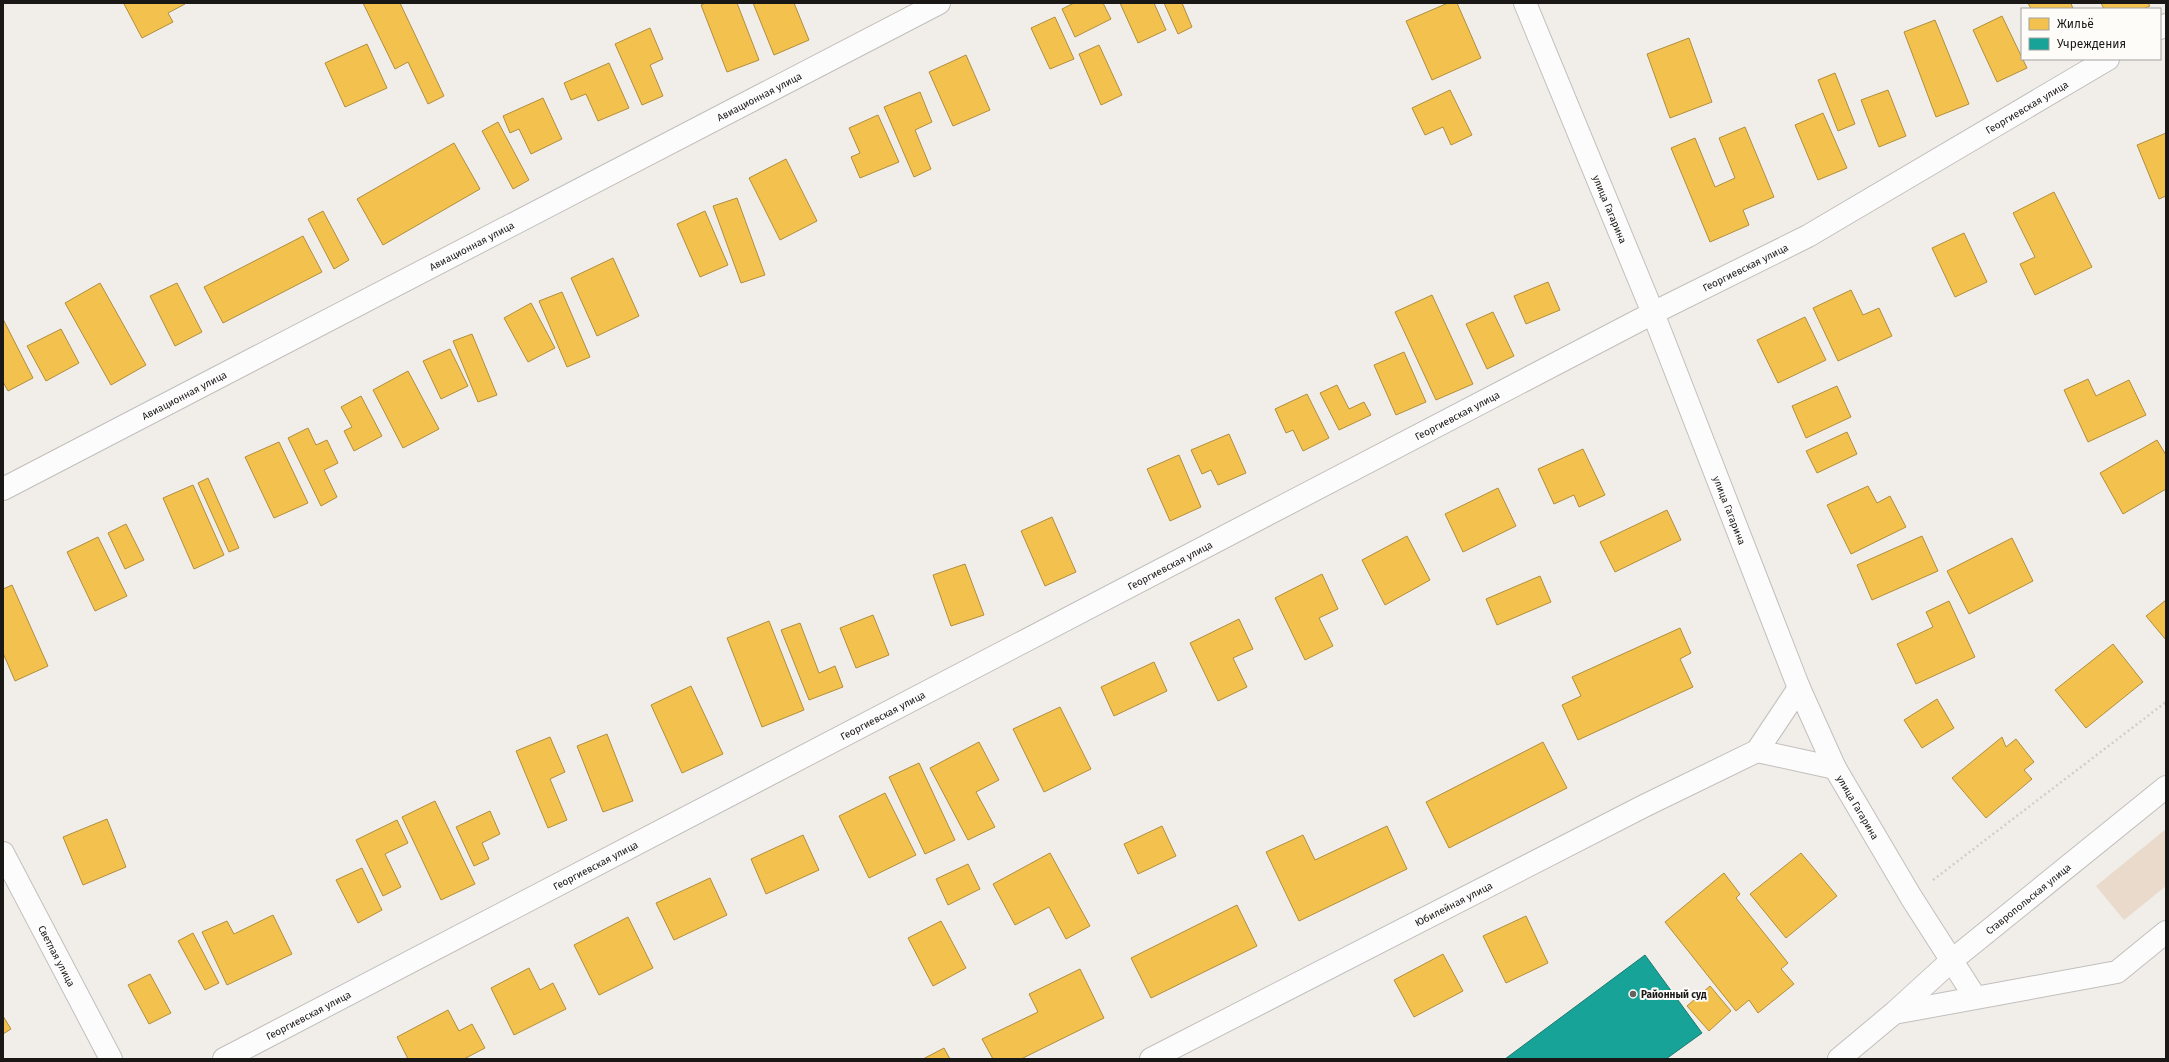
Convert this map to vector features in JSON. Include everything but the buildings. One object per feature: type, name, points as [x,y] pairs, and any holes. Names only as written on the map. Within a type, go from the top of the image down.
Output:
[{"type":"street","name":"Авиационная улица","points":[[3,489],[940,3]]},
{"type":"street","name":"улица Гагарина","points":[[1525,3],[1653,313],[1799,688],[1835,768],[1910,897],[1975,997]]},
{"type":"street","name":"Георгиевская улица","points":[[224,1059],[1653,313],[1808,236],[2106,60]]},
{"type":"street","points":[[1799,688],[1757,751],[1835,768]]},
{"type":"street","name":"Юбилейная улица","points":[[1151,1059],[1637,810],[1757,751]]},
{"type":"street","name":"Ставропольская улица","points":[[1839,1059],[1894,1014],[1951,961],[2166,787]]},
{"type":"street","name":"Светлая улица","points":[[3,853],[111,1059]]},
{"type":"street","name":"Ставропольская улица","points":[[1894,1014],[1975,997],[2117,972],[2166,932]]},
{"type":"path","points":[[1910,897],[2166,702]]},
{"type":"shaded area","points":[[2166,829],[2166,886],[2124,920],[2096,886]]},
{"type":"place","name":"Районный суд","points":[[1633,994]]}]
